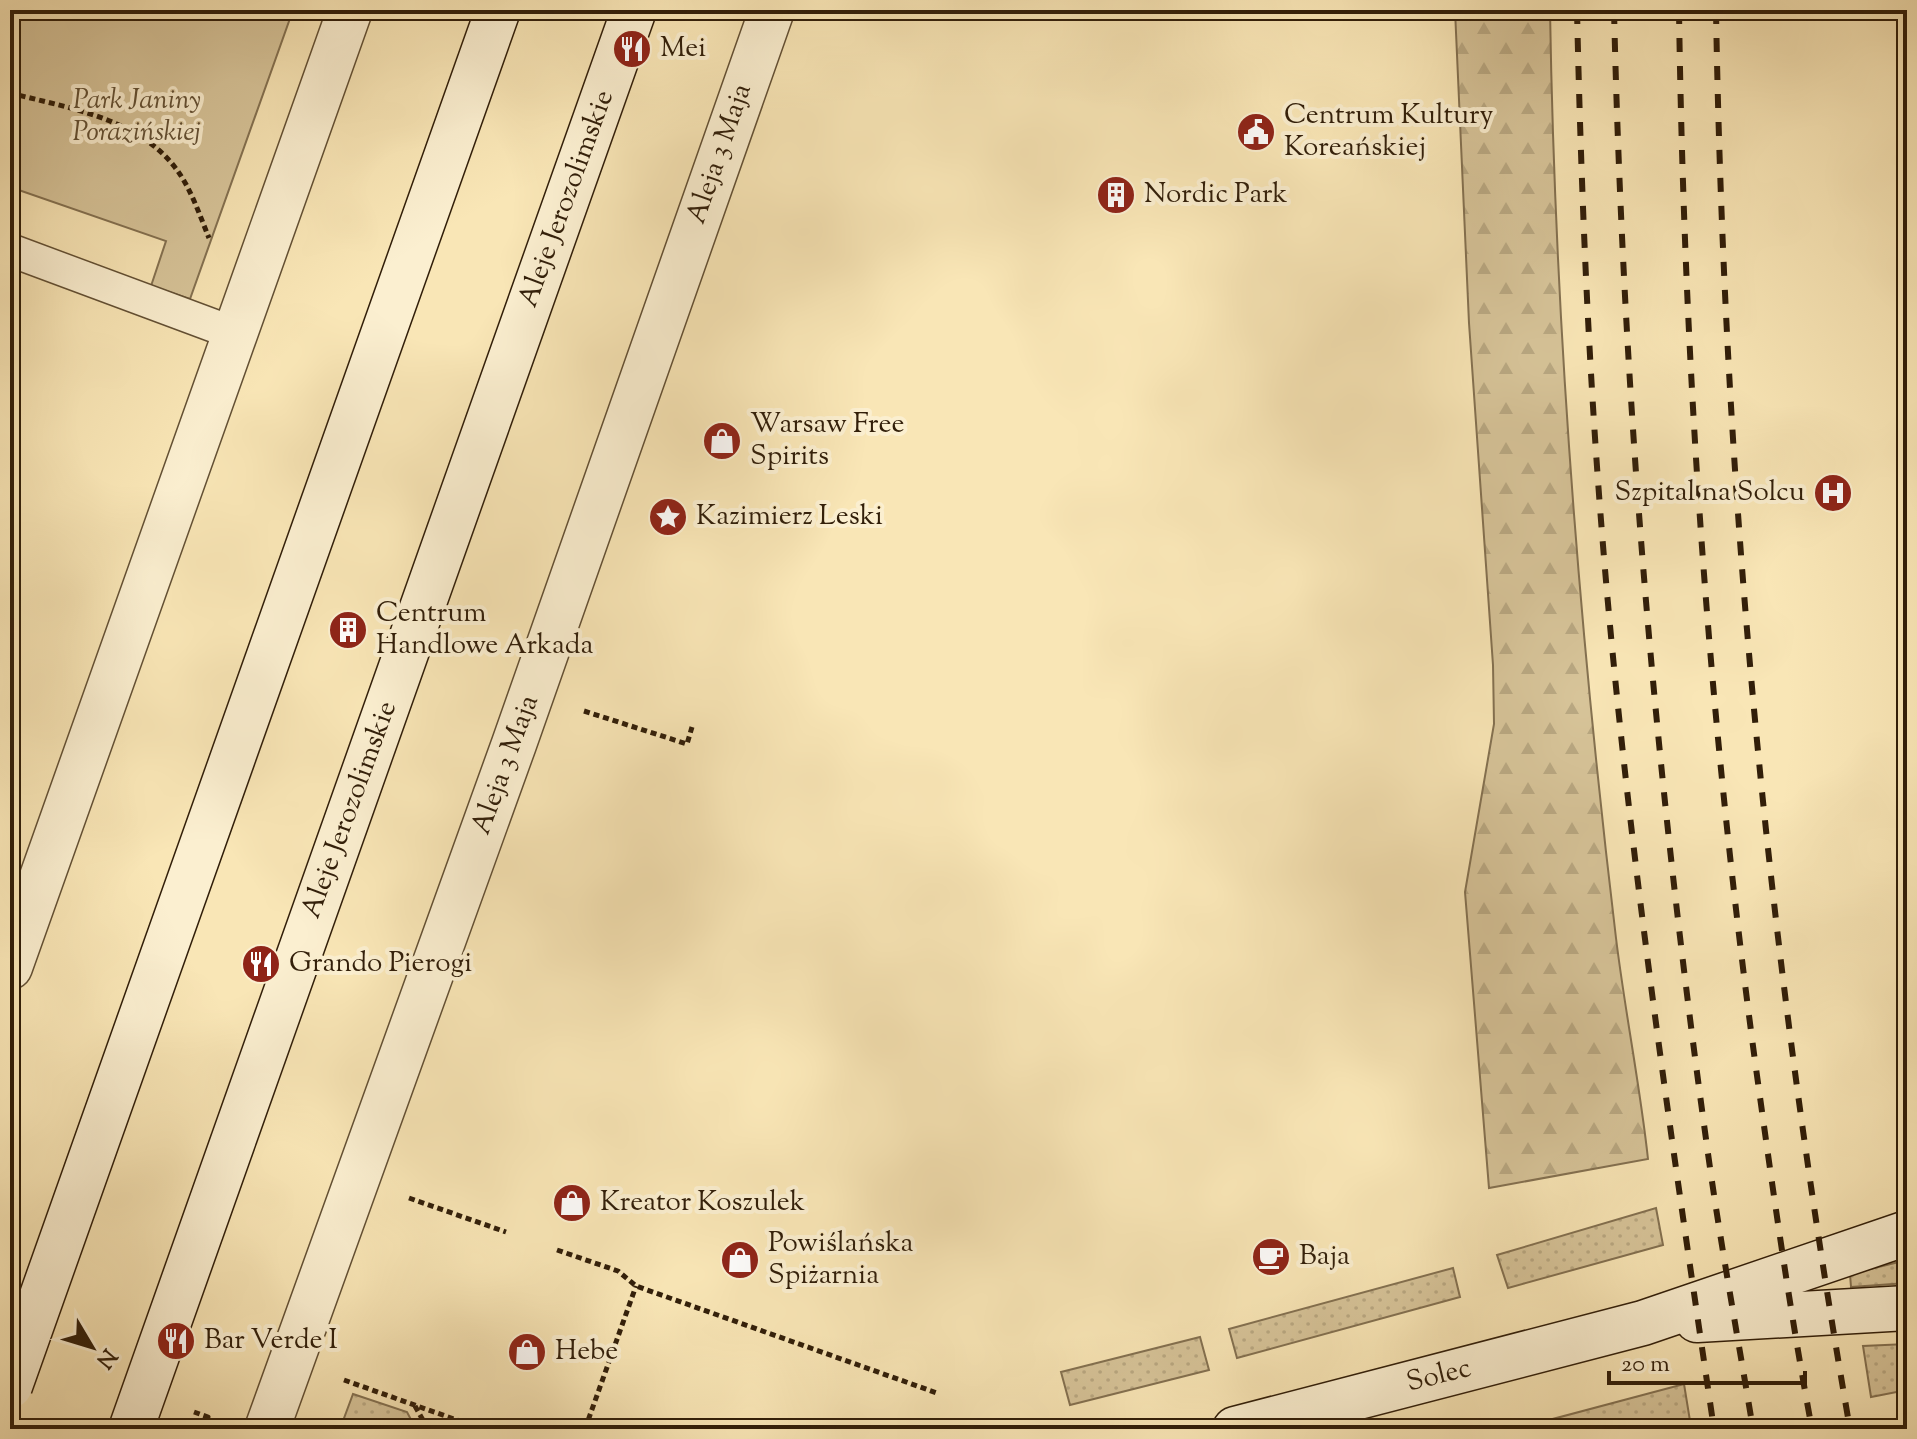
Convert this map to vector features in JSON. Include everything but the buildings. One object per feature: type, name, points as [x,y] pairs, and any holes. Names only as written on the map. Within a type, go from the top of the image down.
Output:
[{"type":"street","points":[[10,967],[350,10]]},
{"type":"street","points":[[10,1386],[498,10]]},
{"type":"street","name":"Aleje Jerozolimskie","points":[[131,1429],[634,10]]},
{"type":"street","name":"Aleja 3 Maja","points":[[267,1429],[509,759],[772,10]]},
{"type":"street","name":"Solec","points":[[1235,1429],[1643,1323],[1907,1233]]},
{"type":"street","name":"Solec","points":[[1643,1323],[1907,1308]]},
{"type":"lane","points":[[10,250],[236,334]]},
{"type":"path","points":[[10,93],[94,115],[146,139],[177,170],[213,245]]},
{"type":"path","points":[[583,711],[687,744],[692,727]]},
{"type":"path","points":[[409,1197],[506,1232]]},
{"type":"path","points":[[557,1250],[618,1271],[636,1286],[937,1393]]},
{"type":"path","points":[[585,1429],[636,1286]]},
{"type":"path","points":[[344,1380],[482,1429]]},
{"type":"path","points":[[415,1405],[428,1429]]},
{"type":"green space","name":"Park Janiny Porazińskiej","points":[[10,10],[293,10],[190,299],[151,286],[166,241],[10,187]]},
{"type":"green space","points":[[1455,10],[1550,10],[1563,359],[1580,591],[1616,938],[1648,1159],[1489,1188],[1465,892],[1494,724],[1493,665],[1469,323]]},
{"type":"green space","points":[[1656,1208],[1663,1245],[1508,1288],[1497,1255]]},
{"type":"green space","points":[[1907,1260],[1907,1283],[1851,1287],[1850,1274]]},
{"type":"green space","points":[[1453,1268],[1460,1297],[1237,1358],[1229,1329]]},
{"type":"green space","points":[[1200,1337],[1209,1370],[1070,1405],[1061,1372]]},
{"type":"green space","points":[[1907,1344],[1907,1390],[1871,1397],[1863,1346]]},
{"type":"green space","points":[[1684,1384],[1691,1427],[1515,1429]]},
{"type":"green space","points":[[353,1394],[407,1412],[416,1429],[340,1429]]},
{"type":"railway","points":[[1577,10],[1589,337],[1612,645],[1650,982],[1714,1429]]},
{"type":"railway","points":[[1614,10],[1633,434],[1656,717],[1706,1139],[1753,1429]]},
{"type":"railway","points":[[1679,10],[1693,405],[1724,799],[1755,1061],[1788,1291],[1812,1429]]},
{"type":"railway","points":[[1716,10],[1729,367],[1755,722],[1796,1076],[1850,1429]]},
{"type":"place","name":"Mei","points":[[632,49]]},
{"type":"place","name":"Centrum Kultury Koreańskiej","points":[[1256,132]]},
{"type":"place","name":"Nordic Park","points":[[1116,195]]},
{"type":"place","name":"Warsaw Free Spirits","points":[[722,441]]},
{"type":"place","name":"Szpital na Solcu","points":[[1833,493]]},
{"type":"place","name":"Kazimierz Leski","points":[[668,517]]},
{"type":"place","name":"Centrum Handlowe Arkada","points":[[348,630]]},
{"type":"place","name":"Grando Pierogi","points":[[261,964]]},
{"type":"place","name":"Kreator Koszulek","points":[[572,1203]]},
{"type":"place","name":"Baja","points":[[1271,1257]]},
{"type":"place","name":"Powiślańska Spiżarnia","points":[[740,1260]]},
{"type":"place","name":"Bar Verde I","points":[[176,1341]]},
{"type":"place","name":"Hebe","points":[[527,1352]]}]
